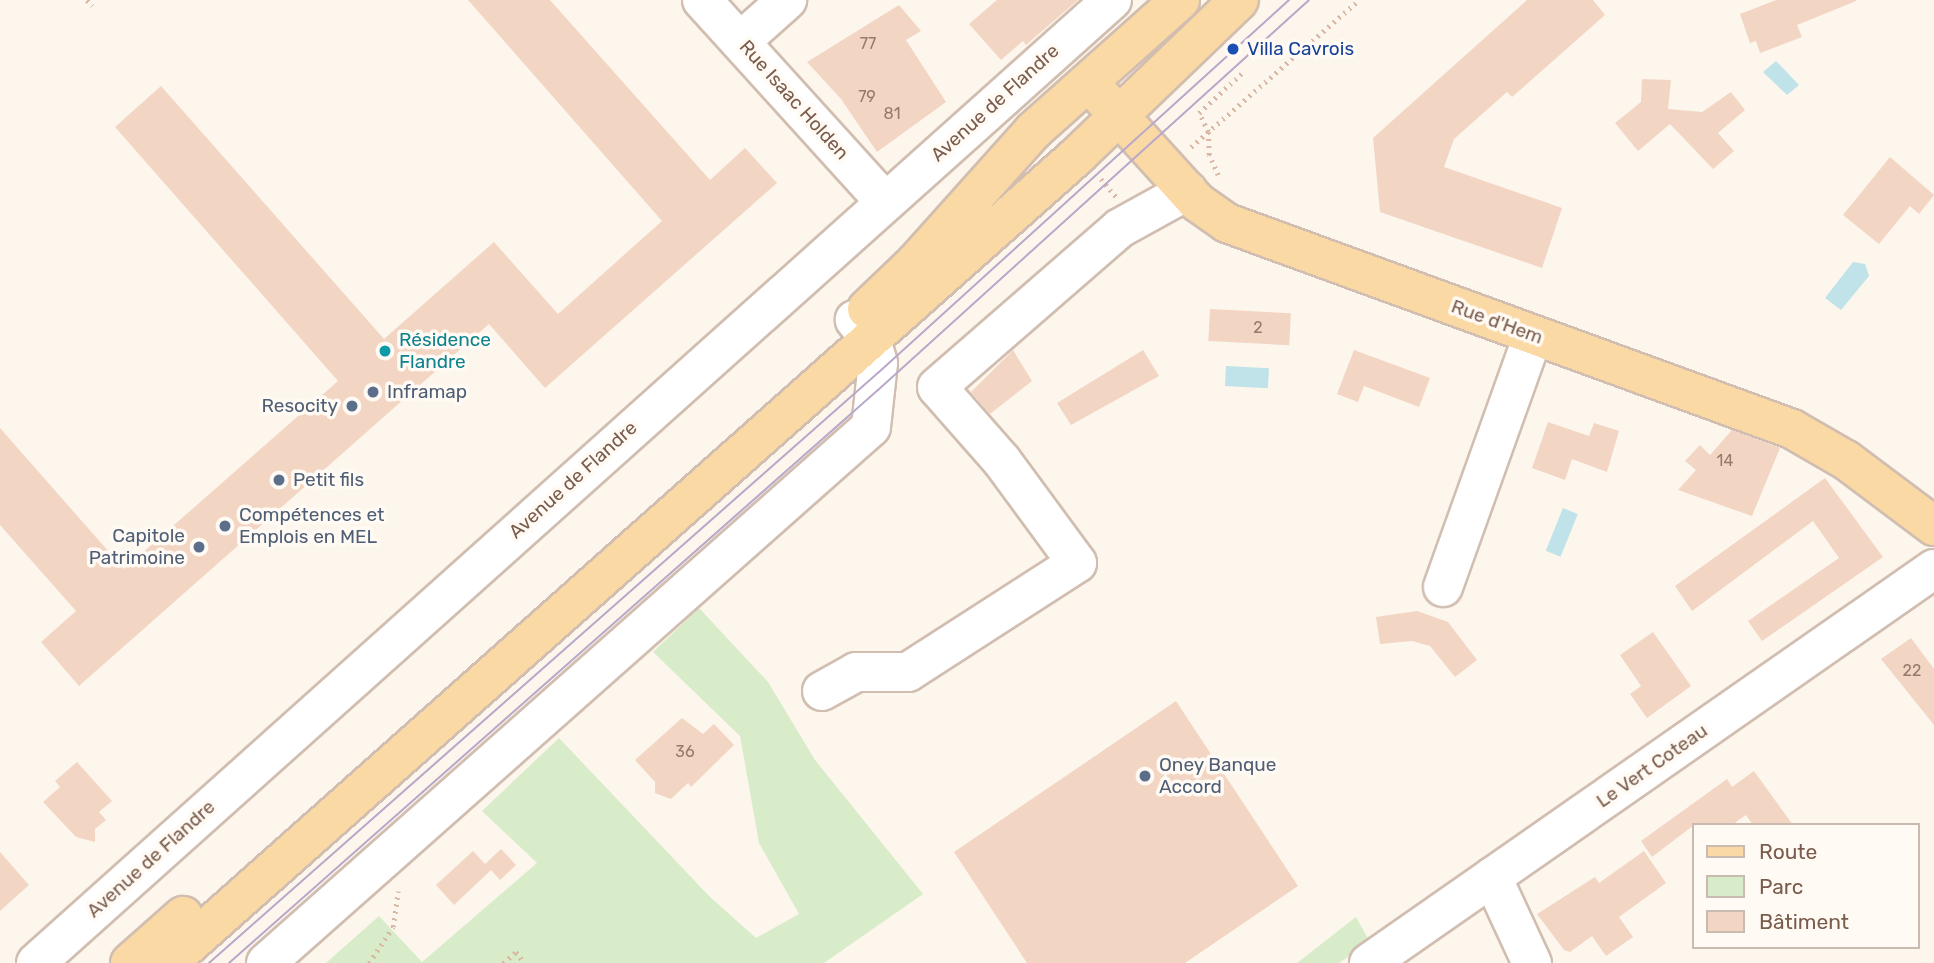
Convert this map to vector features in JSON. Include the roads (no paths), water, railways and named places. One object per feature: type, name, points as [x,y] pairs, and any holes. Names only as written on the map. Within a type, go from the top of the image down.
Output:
[{"type":"main road","points":[[168,963],[863,330],[910,269],[1033,131],[1180,0]]},
{"type":"main road","points":[[130,963],[863,330],[1119,115],[1239,0]]},
{"type":"main road","name":"Rue d'Hem","points":[[1088,81],[1187,191],[1216,217],[1239,229],[1792,429],[1846,460],[1934,526]]},
{"type":"street","name":"Rue Isaac Holden","points":[[702,0],[885,202]]},
{"type":"street","points":[[741,41],[787,0]]},
{"type":"street","name":"Avenue de Flandre","points":[[36,963],[1112,0]]},
{"type":"street","points":[[822,691],[856,672],[908,672],[1077,563],[1002,461],[937,387],[1120,228],[1187,191]]},
{"type":"street","points":[[266,963],[386,853],[871,427],[879,382],[863,330]]},
{"type":"street","points":[[1443,587],[1533,335]]},
{"type":"street","name":"Le Vert Coteau","points":[[1369,963],[1934,569]]},
{"type":"street","points":[[1492,877],[1532,963]]},
{"type":"water","points":[[1776,61],[1799,85],[1787,95],[1763,72]]},
{"type":"water","points":[[1853,262],[1865,264],[1869,276],[1841,310],[1825,298]]},
{"type":"water","points":[[1226,366],[1269,368],[1268,388],[1225,386]]},
{"type":"water","points":[[1563,508],[1578,514],[1561,557],[1546,551]]},
{"type":"tram line","points":[[209,963],[879,372],[1289,0]]},
{"type":"tram line","points":[[229,963],[878,390],[1309,0]]},
{"type":"place","name":"Villa Cavrois","points":[[1233,49]]},
{"type":"place","name":"Résidence Flandre","points":[[385,351]]},
{"type":"place","name":"Inframap","points":[[373,392]]},
{"type":"place","name":"Resocity","points":[[352,406]]},
{"type":"place","name":"Petit fils","points":[[279,480]]},
{"type":"place","name":"Compétences et Emplois en MEL","points":[[225,526]]},
{"type":"place","name":"Capitole Patrimoine","points":[[199,547]]},
{"type":"place","name":"Oney Banque Accord","points":[[1145,776]]}]
